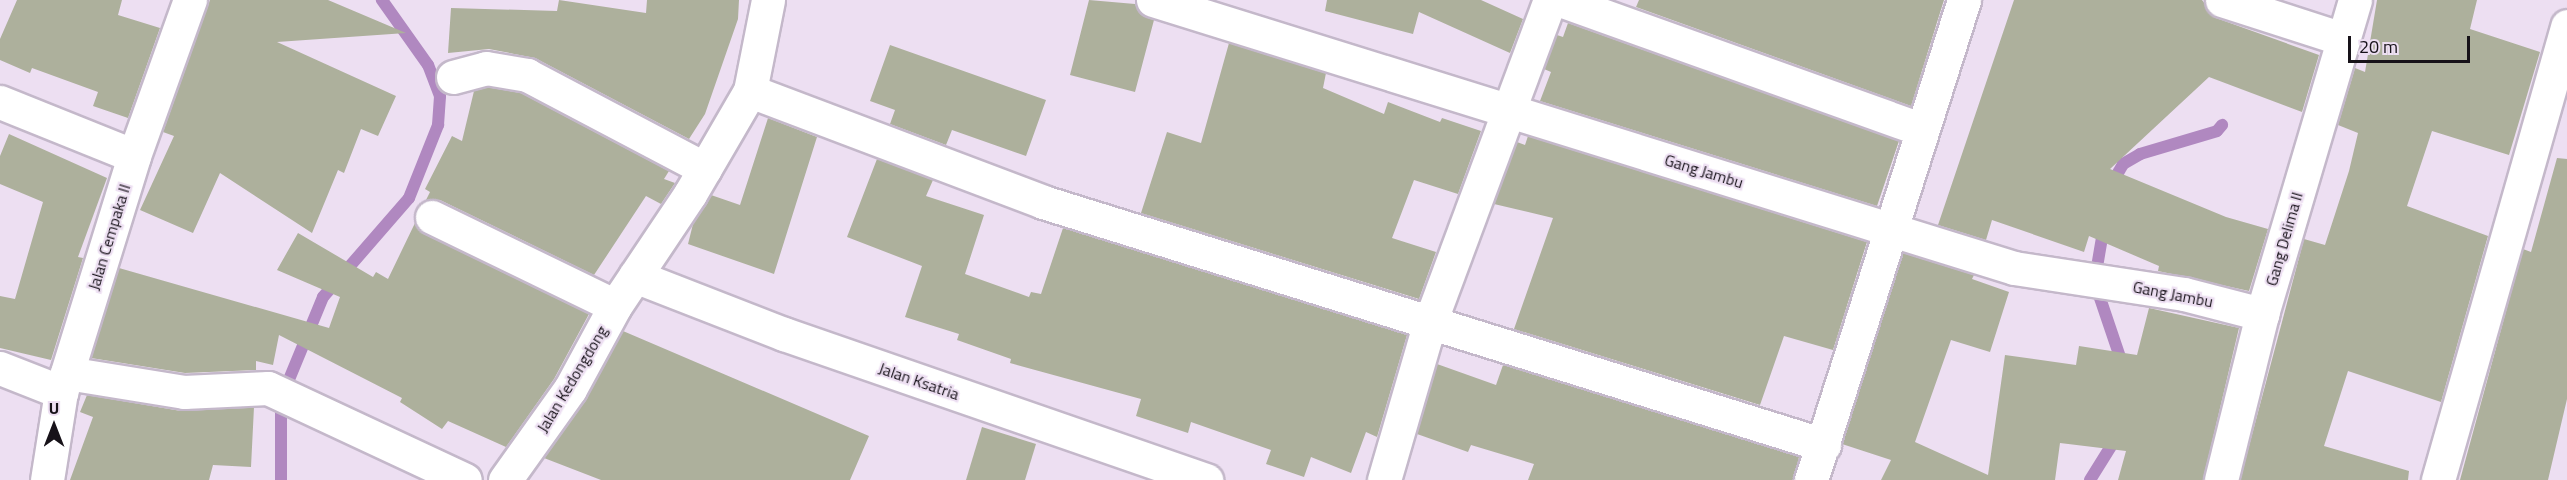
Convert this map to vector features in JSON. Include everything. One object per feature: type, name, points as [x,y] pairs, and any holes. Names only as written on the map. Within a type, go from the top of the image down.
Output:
[{"type":"street","name":"Jalan Cempaka II","points":[[47,480],[64,383],[134,156],[190,0]]},
{"type":"street","name":"Jalan Kedongdong","points":[[505,480],[570,389],[615,306],[705,169],[750,91],[768,0]]},
{"type":"street","name":"Gang Jambu","points":[[1153,0],[1507,111],[1893,228],[2014,268],[2184,294],[2262,314]]},
{"type":"street","points":[[1384,480],[1429,325],[1550,0]]},
{"type":"street","points":[[1560,0],[1920,129]]},
{"type":"street","points":[[1811,480],[1893,228],[1920,129],[1964,0]]},
{"type":"street","points":[[2222,0],[2343,39]]},
{"type":"street","name":"Gang Delima II","points":[[2221,480],[2262,314],[2355,0]]},
{"type":"street","points":[[2438,480],[2567,26]]},
{"type":"street","points":[[453,77],[486,68],[527,75],[705,169]]},
{"type":"street","points":[[750,91],[1043,202],[1429,325],[1824,445]]},
{"type":"street","points":[[0,102],[134,156]]},
{"type":"street","points":[[432,217],[615,306]]},
{"type":"street","name":"Jalan Ksatria","points":[[635,276],[784,334],[1206,480]]},
{"type":"street","points":[[0,368],[64,383],[184,392],[268,388],[465,480]]},
{"type":"building","points":[[17,0],[122,0],[118,15],[160,28],[128,118],[93,106],[98,92],[32,68],[30,73],[0,60],[0,39]]},
{"type":"building","points":[[210,0],[328,0],[406,33],[277,42],[396,96],[378,136],[361,129],[344,173],[338,170],[312,233],[220,173],[193,233],[140,210],[174,136],[163,132]]},
{"type":"building","points":[[559,0],[646,13],[647,0],[739,0],[738,19],[705,114],[689,139],[535,58],[489,49],[448,53],[451,8],[557,11]]},
{"type":"building","points":[[1089,0],[1135,4],[1140,13],[1154,20],[1135,92],[1070,75]]},
{"type":"building","points":[[1327,0],[1481,0],[1523,19],[1510,53],[1419,12],[1413,34],[1325,11]]},
{"type":"building","points":[[1639,0],[1944,0],[1911,106],[1636,7]]},
{"type":"building","points":[[2014,0],[2202,0],[2216,18],[2319,55],[2302,112],[2209,77],[2110,169],[2226,217],[2268,229],[2249,291],[2158,271],[2159,266],[2089,236],[2084,252],[1992,220],[1986,240],[1938,225]]},
{"type":"building","points":[[2377,0],[2477,0],[2470,29],[2540,52],[2509,155],[2432,131],[2407,206],[2488,236],[2441,402],[2348,371],[2324,446],[2409,471],[2408,480],[2240,480],[2304,239],[2325,245],[2349,171],[2358,133],[2338,125],[2355,68],[2365,72]]},
{"type":"building","points":[[1568,23],[1899,141],[1877,206],[1540,101],[1551,72],[1544,69],[1557,35],[1563,37]]},
{"type":"building","points":[[1229,43],[1326,73],[1323,88],[1384,114],[1388,102],[1440,122],[1442,118],[1481,131],[1458,194],[1414,180],[1392,238],[1436,252],[1419,299],[1141,213],[1167,132],[1201,143]]},
{"type":"building","points":[[890,45],[1046,100],[1026,156],[952,130],[946,145],[890,124],[895,110],[870,101]]},
{"type":"building","points":[[487,87],[521,93],[669,171],[664,179],[675,183],[661,204],[646,196],[594,275],[440,200],[426,200],[430,192],[425,189],[452,136],[462,141],[474,91]]},
{"type":"building","points":[[768,118],[817,137],[774,274],[688,244],[693,224],[711,195],[740,205]]},
{"type":"building","points":[[9,134],[107,178],[78,257],[83,258],[51,360],[0,348],[0,296],[15,299],[43,202],[0,184],[0,156]]},
{"type":"building","points":[[1528,136],[1867,242],[1833,350],[1784,336],[1760,405],[1514,329],[1553,218],[1494,204],[1517,142],[1525,145]]},
{"type":"building","points":[[2557,158],[2567,159],[2567,399],[2548,480],[2460,480],[2523,249],[2531,252]]},
{"type":"building","points":[[877,159],[933,180],[926,196],[984,215],[965,274],[1029,297],[1031,292],[1041,294],[1063,228],[1407,335],[1377,437],[1366,432],[1351,473],[1311,457],[1304,477],[1266,464],[1271,450],[1191,422],[1188,433],[1136,416],[1141,399],[1010,363],[1011,359],[957,340],[959,334],[905,317],[922,266],[847,237]]},
{"type":"building","points":[[415,223],[424,234],[589,314],[554,379],[506,447],[448,421],[442,429],[400,402],[402,398],[279,335],[273,365],[256,361],[256,370],[185,373],[91,358],[119,268],[329,328],[340,297],[277,270],[298,233],[373,277],[376,272],[388,279]]},
{"type":"building","points":[[1903,253],[1974,275],[1972,279],[2009,292],[1990,352],[1951,340],[1915,442],[1988,475],[2005,355],[2076,365],[2079,346],[2137,355],[2149,308],[2239,328],[2203,480],[2118,480],[2126,451],[2060,443],[2055,480],[1881,480],[1891,460],[1842,444]]},
{"type":"building","points":[[623,331],[869,436],[850,480],[601,480],[544,458],[586,398]]},
{"type":"building","points":[[1437,364],[1496,385],[1503,365],[1799,457],[1793,480],[1528,480],[1534,464],[1471,445],[1468,452],[1417,434]]},
{"type":"building","points":[[87,395],[181,411],[254,407],[251,467],[213,465],[209,480],[70,480],[93,417],[80,412]]},
{"type":"building","points":[[982,427],[1036,444],[1025,480],[966,480]]},
{"type":"waterway","points":[[281,480],[281,399],[323,297],[409,198],[438,125],[440,96],[428,65],[382,0]]},
{"type":"waterway","points":[[2111,185],[2123,164],[2140,154],[2217,131],[2222,125]]},
{"type":"waterway","points":[[2104,226],[2097,267],[2100,298],[2123,366]]},
{"type":"waterway","points":[[2090,480],[2118,435]]}]
